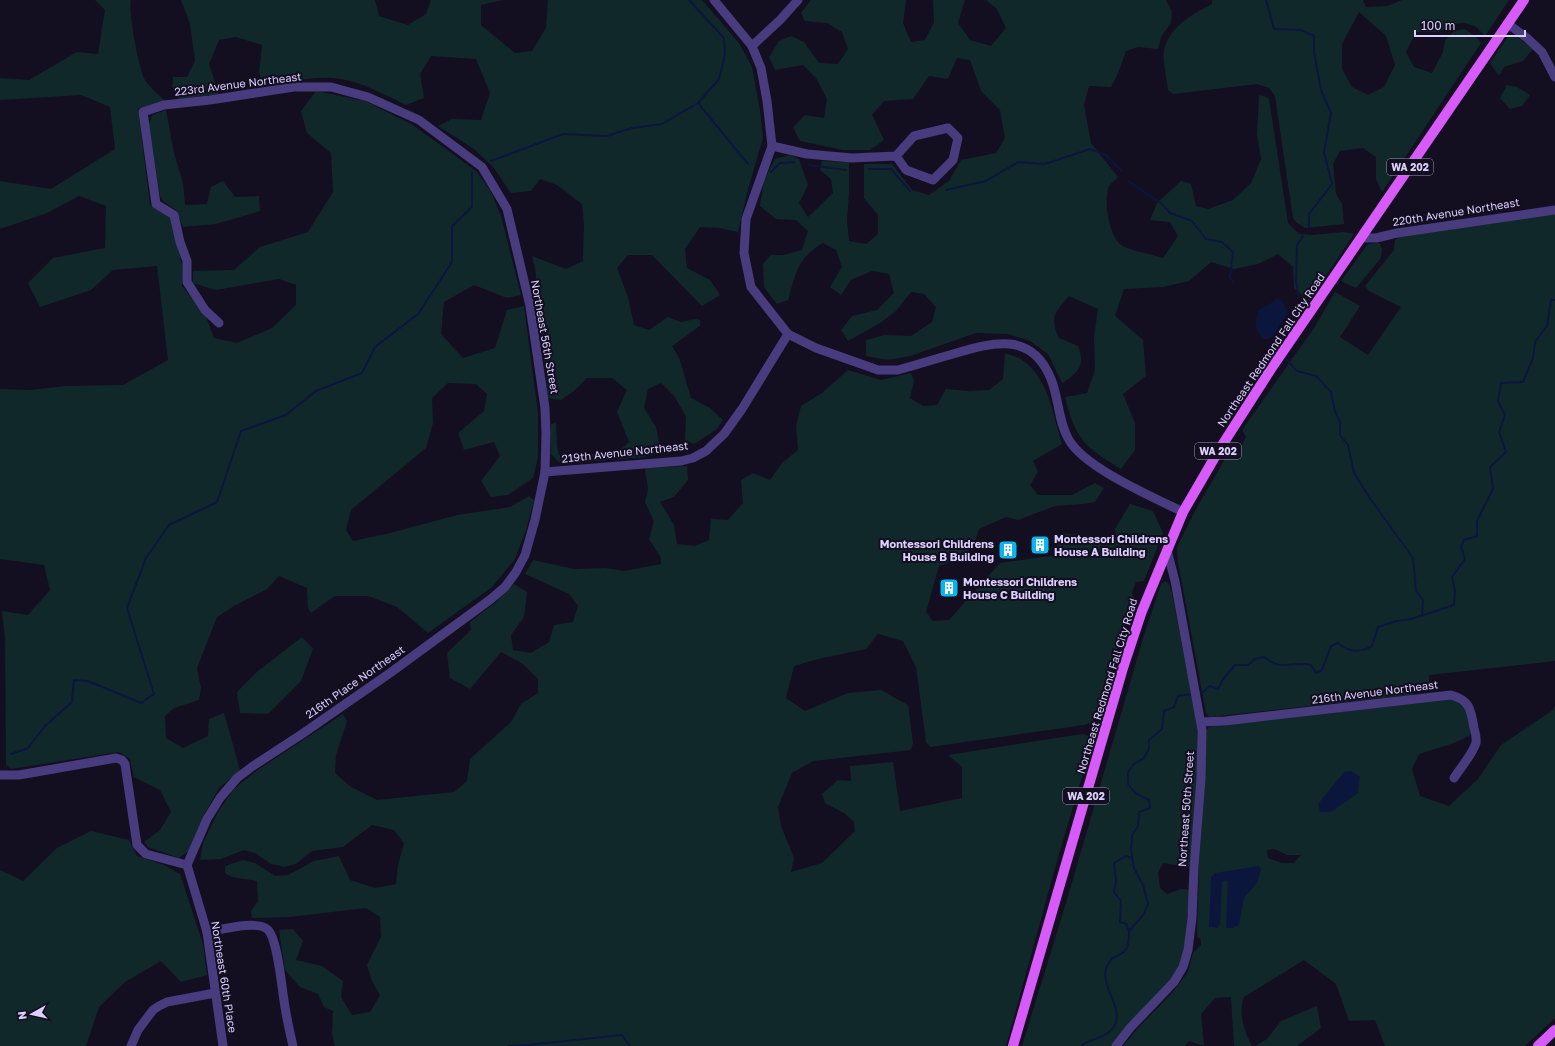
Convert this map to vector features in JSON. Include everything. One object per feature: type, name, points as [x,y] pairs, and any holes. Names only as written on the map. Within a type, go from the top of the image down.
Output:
[{"type":"main road","name":"Northeast Redmond Fall City Road","points":[[1013,1046],[1123,668],[1142,611],[1183,512],[1219,450],[1279,358],[1524,0]]},
{"type":"main road","points":[[1538,1046],[1555,1030]]},
{"type":"street","points":[[714,0],[752,46],[760,68],[772,146],[746,219],[744,253],[750,286],[788,334],[816,348],[878,370],[887,371],[898,370],[980,346],[999,343],[1013,344],[1024,348],[1035,355],[1045,365],[1052,380],[1068,440],[1079,453],[1130,486],[1183,512]]},
{"type":"street","points":[[752,46],[780,20],[798,0]]},
{"type":"street","points":[[1508,24],[1527,38],[1542,52],[1555,77]]},
{"type":"street","name":"223rd Avenue Northeast","points":[[219,322],[205,310],[186,282],[187,261],[180,242],[174,215],[156,204],[143,112],[164,105],[210,100],[294,87],[331,87],[368,97],[419,120],[482,167]]},
{"type":"street","points":[[772,146],[807,154],[852,158],[896,156],[914,136],[948,128],[958,138],[953,160],[933,180],[906,170],[896,156]]},
{"type":"street","name":"Northeast 56th Street","points":[[482,167],[507,209],[530,306],[545,408],[546,434],[545,472],[536,520]]},
{"type":"street","name":"220th Avenue Northeast","points":[[1361,238],[1376,238],[1397,233],[1555,210]]},
{"type":"street","name":"219th Avenue Northeast","points":[[545,472],[681,461],[693,458],[706,451],[724,434],[742,409],[788,334]]},
{"type":"street","name":"216th Place Northeast","points":[[187,865],[207,819],[220,798],[237,778],[390,673],[496,595],[505,587],[516,572],[525,555],[536,520]]},
{"type":"street","name":"Northeast 50th Street","points":[[1116,1046],[1130,1028],[1174,982],[1183,967],[1188,950],[1192,918],[1194,867],[1201,779],[1201,722],[1168,550]]},
{"type":"street","name":"216th Avenue Northeast","points":[[1201,722],[1225,721],[1451,695],[1460,697],[1471,709],[1476,740],[1474,748],[1454,778]]},
{"type":"street","points":[[0,775],[19,775],[116,758],[122,760],[125,764],[137,845],[146,854],[187,865]]},
{"type":"street","name":"Northeast 60th Place","points":[[187,865],[207,932],[223,1046]]},
{"type":"street","points":[[207,932],[250,925],[259,926],[267,930],[272,936],[293,1046]]},
{"type":"street","points":[[132,1044],[138,1030],[147,1017],[159,1006],[167,1002],[215,994]]},
{"type":"green space","points":[[95,0],[131,0],[131,16],[137,53],[145,80],[149,86],[165,101],[138,109],[150,205],[171,217],[182,265],[182,286],[205,314],[214,338],[237,343],[272,328],[296,305],[296,285],[279,279],[216,290],[193,283],[193,271],[234,270],[260,247],[308,232],[333,192],[331,153],[307,133],[301,111],[316,91],[365,101],[413,125],[476,171],[490,190],[501,216],[521,295],[507,298],[474,285],[444,302],[441,334],[463,358],[495,348],[507,310],[524,306],[538,413],[538,457],[533,478],[508,495],[491,497],[481,481],[500,456],[494,442],[464,450],[458,433],[484,411],[487,394],[476,384],[448,383],[432,398],[433,423],[426,448],[351,510],[346,530],[353,541],[390,533],[457,515],[510,507],[529,496],[534,500],[526,530],[515,559],[492,587],[428,633],[397,607],[368,596],[335,596],[311,613],[308,608],[307,588],[279,576],[267,589],[234,606],[217,617],[197,668],[201,688],[199,700],[174,708],[165,716],[166,738],[183,748],[208,736],[209,719],[224,713],[240,770],[219,788],[205,813],[189,851],[179,858],[148,847],[144,842],[160,830],[171,812],[160,790],[134,777],[130,759],[119,752],[11,769],[6,765],[5,639],[2,611],[28,615],[50,590],[44,565],[0,559],[0,389],[30,390],[66,386],[123,385],[168,360],[157,266],[113,270],[91,290],[40,307],[28,283],[53,258],[105,248],[106,206],[79,196],[47,213],[0,229],[0,181],[51,189],[115,149],[110,107],[81,95],[0,100],[0,78],[29,80],[77,52],[98,54],[105,10]]},
{"type":"green space","points":[[181,0],[375,0],[379,16],[408,25],[426,14],[431,0],[503,0],[481,5],[481,25],[515,53],[532,51],[546,28],[548,0],[702,0],[739,43],[752,67],[760,110],[763,138],[747,193],[738,232],[719,228],[700,227],[685,249],[687,268],[710,280],[720,295],[702,306],[652,255],[628,255],[617,268],[628,297],[634,325],[649,330],[668,317],[681,322],[695,319],[700,320],[700,326],[672,346],[680,360],[691,398],[710,408],[723,420],[716,430],[694,444],[685,440],[686,416],[674,396],[661,383],[648,389],[644,408],[656,427],[660,447],[644,457],[573,463],[559,462],[551,454],[551,424],[556,423],[559,455],[575,456],[619,451],[629,442],[617,412],[627,390],[612,378],[587,378],[574,391],[561,400],[548,398],[540,309],[532,256],[566,269],[583,261],[584,225],[582,204],[557,185],[540,179],[531,191],[511,193],[493,167],[474,149],[438,126],[452,119],[481,120],[490,93],[476,59],[431,56],[420,74],[424,98],[406,105],[366,86],[341,79],[313,78],[265,86],[259,73],[262,45],[236,37],[219,40],[209,64],[219,94],[179,99],[172,86],[173,77],[187,77],[195,61],[190,24]]},
{"type":"green space","points":[[811,0],[906,0],[903,23],[911,42],[925,40],[934,22],[933,0],[965,0],[958,23],[970,40],[991,46],[1006,28],[997,9],[986,0],[1166,0],[1172,11],[1171,23],[1161,37],[1158,49],[1138,47],[1126,51],[1111,87],[1089,86],[1084,105],[1091,143],[1118,177],[1109,186],[1107,192],[1107,208],[1113,234],[1121,245],[1129,249],[1163,258],[1178,236],[1170,222],[1150,220],[1157,203],[1181,181],[1191,184],[1196,206],[1208,209],[1233,200],[1251,183],[1261,159],[1257,135],[1259,95],[1269,99],[1288,223],[1299,234],[1312,235],[1344,232],[1354,234],[1309,301],[1294,288],[1293,267],[1278,254],[1258,264],[1234,269],[1211,262],[1189,281],[1163,287],[1124,289],[1115,316],[1143,340],[1146,376],[1123,394],[1135,423],[1135,450],[1121,469],[1090,448],[1083,440],[1073,423],[1065,397],[1087,393],[1095,370],[1094,337],[1098,309],[1069,296],[1060,306],[1055,315],[1054,325],[1059,338],[1078,346],[1081,358],[1081,363],[1076,372],[1062,383],[1048,354],[1030,341],[1008,334],[976,333],[910,356],[888,360],[866,356],[866,340],[885,335],[911,336],[932,322],[936,307],[924,294],[911,292],[896,311],[880,323],[848,341],[841,330],[852,316],[877,310],[894,293],[889,274],[872,271],[851,280],[841,295],[830,287],[842,267],[836,250],[823,243],[808,254],[799,267],[788,300],[777,304],[764,287],[763,264],[771,255],[784,255],[802,250],[808,231],[796,220],[776,219],[760,206],[764,180],[775,159],[790,155],[799,159],[808,185],[799,203],[808,217],[833,193],[831,179],[820,170],[822,161],[849,162],[847,221],[849,241],[866,244],[878,234],[878,215],[864,198],[864,164],[892,164],[912,190],[929,195],[949,181],[961,160],[996,153],[1005,138],[1000,110],[981,91],[970,60],[957,58],[948,79],[929,76],[913,99],[884,101],[872,115],[884,140],[870,150],[843,150],[800,141],[793,127],[805,115],[824,118],[827,99],[816,78],[803,65],[775,70],[769,57],[779,41],[791,36],[804,42],[819,63],[838,64],[848,49],[842,32],[827,23],[805,21],[801,13]]},
{"type":"green space","points":[[1212,0],[1363,0],[1366,7],[1387,6],[1402,0],[1509,0],[1485,36],[1476,27],[1465,23],[1451,24],[1439,32],[1416,32],[1406,52],[1414,67],[1432,73],[1443,52],[1445,40],[1454,31],[1465,29],[1476,37],[1481,43],[1382,192],[1376,179],[1376,157],[1363,148],[1340,151],[1333,164],[1336,194],[1342,204],[1344,224],[1305,228],[1293,218],[1275,96],[1269,88],[1257,84],[1173,94],[1168,90],[1164,50],[1171,34],[1183,22],[1212,4]],"holes":[[[1359,12],[1386,36],[1395,65],[1384,87],[1368,95],[1352,87],[1342,69],[1342,44]]]},
{"type":"green space","points":[[1509,35],[1516,36],[1533,49],[1523,61],[1504,67],[1499,76],[1490,63]]},
{"type":"green space","points":[[1507,85],[1517,87],[1530,95],[1522,106],[1510,109],[1500,98]]},
{"type":"green space","points":[[166,110],[174,153],[183,183],[185,205],[207,204],[211,187],[223,181],[235,197],[259,196],[260,211],[216,224],[183,227],[177,211],[163,201],[160,196],[149,125],[152,115]]},
{"type":"green space","points":[[1555,213],[1555,661],[1429,675],[1429,683],[1411,695],[1209,717],[1206,713],[1178,562],[1177,547],[1196,509],[1233,445],[1242,445],[1246,437],[1242,430],[1314,328],[1335,292],[1360,306],[1340,337],[1368,355],[1401,307],[1369,291],[1365,286],[1394,250],[1395,240],[1401,236]]},
{"type":"green space","points":[[1379,243],[1382,249],[1381,258],[1356,288],[1341,281],[1368,244]]},
{"type":"green space","points":[[1005,353],[1022,360],[1038,377],[1049,398],[1062,444],[1033,461],[1038,472],[1030,485],[1038,495],[1072,495],[1095,483],[1104,488],[1095,502],[1055,506],[1018,520],[1006,517],[979,529],[970,550],[960,557],[939,566],[926,612],[933,621],[949,620],[1000,563],[1057,555],[1057,540],[1061,533],[1086,536],[1087,543],[1116,538],[1115,529],[1130,504],[1153,511],[1163,533],[1144,581],[1136,582],[1132,592],[1134,601],[1113,660],[1098,713],[1093,722],[1084,725],[930,747],[926,742],[916,667],[903,641],[878,634],[866,649],[818,659],[794,666],[786,698],[805,711],[848,693],[881,690],[908,705],[913,743],[911,750],[813,761],[792,773],[778,807],[781,826],[794,858],[791,872],[822,863],[855,831],[854,822],[844,813],[825,803],[822,794],[838,780],[851,781],[850,766],[893,762],[900,811],[962,798],[962,767],[948,755],[1082,734],[1089,736],[1091,746],[1057,861],[1006,1046],[335,1046],[332,1034],[333,1011],[324,1007],[318,994],[300,987],[285,970],[279,930],[293,929],[303,941],[296,960],[322,966],[343,981],[341,997],[352,1015],[370,1012],[380,995],[372,981],[367,965],[381,937],[380,917],[366,908],[290,917],[252,918],[251,911],[258,901],[257,881],[232,877],[225,873],[225,866],[243,860],[255,863],[275,876],[288,875],[314,861],[339,856],[350,880],[375,888],[396,884],[398,865],[404,843],[394,830],[372,825],[343,847],[312,851],[296,864],[284,867],[271,864],[255,853],[244,850],[221,859],[200,860],[203,843],[218,812],[234,789],[256,771],[343,714],[347,721],[336,755],[335,773],[351,787],[377,800],[454,792],[467,781],[470,759],[511,722],[521,704],[538,693],[538,679],[523,664],[501,652],[470,689],[450,678],[447,653],[471,630],[470,622],[495,603],[514,584],[527,592],[524,617],[511,635],[513,650],[531,653],[549,642],[554,625],[573,622],[578,606],[569,594],[525,574],[533,560],[574,569],[605,568],[624,571],[661,564],[661,558],[649,539],[654,521],[645,502],[648,489],[645,468],[687,466],[688,480],[674,497],[660,502],[674,525],[677,544],[695,546],[709,540],[711,519],[728,520],[743,503],[741,480],[753,473],[770,480],[782,463],[798,450],[796,426],[801,406],[822,393],[848,370],[881,380],[911,373],[914,381],[910,398],[923,406],[937,405],[946,389],[968,391],[989,390],[1003,379]]},
{"type":"green space","points":[[1166,581],[1169,584],[1172,593],[1197,724],[1197,789],[1189,867],[1163,863],[1158,873],[1160,888],[1167,894],[1181,889],[1190,890],[1184,950],[1177,970],[1168,984],[1113,1046],[1022,1046],[1066,903],[1144,635],[1161,584]]},
{"type":"green space","points":[[302,637],[313,649],[301,681],[268,714],[240,713],[237,692],[258,671]]},
{"type":"green space","points":[[1446,700],[1455,701],[1465,708],[1469,718],[1469,736],[1454,743],[1419,754],[1412,769],[1420,796],[1449,806],[1478,779],[1501,745],[1553,710],[1555,706],[1555,1018],[1525,1046],[1385,1046],[1375,1020],[1349,1021],[1336,984],[1304,960],[1244,997],[1242,1003],[1242,1016],[1252,1046],[1234,1046],[1231,997],[1215,998],[1201,1014],[1204,1046],[1189,1041],[1185,1046],[1123,1046],[1138,1028],[1172,993],[1188,972],[1193,953],[1201,945],[1201,940],[1197,936],[1199,863],[1206,731],[1209,727]],"holes":[[[1274,849],[1287,855],[1301,855],[1294,863],[1282,863],[1268,858],[1267,850]]]},
{"type":"green space","points":[[91,831],[129,840],[137,856],[164,865],[180,874],[203,944],[207,975],[181,982],[161,961],[125,982],[99,1007],[86,1046],[0,1046],[0,870],[23,881],[57,848]]},
{"type":"green space","points":[[1317,1006],[1321,1028],[1297,1046],[1255,1046],[1267,1039],[1281,1021]]},
{"type":"water","points":[[1276,298],[1283,302],[1288,314],[1273,336],[1269,339],[1264,339],[1258,332],[1256,326],[1258,310],[1273,302]]},
{"type":"water","points":[[1352,771],[1360,777],[1358,793],[1331,812],[1320,812],[1318,804],[1344,772]]},
{"type":"water","points":[[1259,866],[1261,870],[1257,883],[1244,898],[1239,925],[1233,928],[1226,928],[1228,881],[1226,880],[1222,882],[1220,924],[1218,928],[1209,927],[1211,877],[1215,873]]},
{"type":"waterway","points":[[491,161],[563,134],[607,136],[632,128],[662,124],[698,103],[719,79],[725,55],[724,38],[689,0]]},
{"type":"waterway","points":[[1266,0],[1274,29],[1301,30],[1314,36],[1314,52],[1321,90],[1331,113],[1324,152],[1332,184],[1309,214],[1309,227]]},
{"type":"waterway","points":[[698,103],[748,164]]},
{"type":"waterway","points":[[946,190],[986,181],[1018,162],[1045,164],[1090,149],[1106,155],[1122,171]]},
{"type":"waterway","points":[[771,172],[780,163],[794,162]]},
{"type":"waterway","points":[[809,165],[846,170]]},
{"type":"waterway","points":[[869,169],[891,169],[910,191]]},
{"type":"waterway","points":[[11,754],[28,748],[45,726],[72,702],[74,680],[88,681],[141,703],[154,694],[127,608],[146,558],[169,525],[217,502],[241,431],[286,415],[316,391],[362,373],[375,347],[418,314],[452,262],[452,226],[472,207],[472,172]]},
{"type":"waterway","points":[[1128,181],[1162,204],[1170,213],[1192,221],[1206,239],[1222,242],[1233,252],[1230,277],[1234,283]]},
{"type":"waterway","points":[[1299,297],[1296,282],[1297,245],[1303,236]]},
{"type":"waterway","points":[[1199,693],[1203,692],[1210,686],[1218,689],[1223,679],[1235,665],[1248,665],[1255,659],[1264,657],[1271,662],[1282,665],[1311,665],[1316,673],[1322,670],[1331,646],[1338,643],[1350,650],[1363,650],[1372,646],[1378,627],[1396,621],[1411,619],[1454,605],[1455,591],[1452,577],[1465,559],[1461,547],[1464,540],[1477,536],[1477,521],[1493,489],[1490,467],[1506,452],[1499,432],[1505,415],[1498,401],[1501,383],[1523,382],[1533,358],[1535,342],[1547,326],[1551,300],[1555,300]]},
{"type":"waterway","points":[[1279,352],[1276,347],[1297,305]]},
{"type":"waterway","points":[[1283,356],[1297,371],[1316,376],[1331,392],[1335,411],[1340,422],[1340,435],[1348,445],[1354,473],[1369,497],[1413,558],[1416,591],[1423,600],[1422,616]]},
{"type":"waterway","points":[[1081,1046],[1105,1035],[1113,1028],[1117,1014],[1105,977],[1106,969],[1112,958],[1121,954],[1126,949],[1129,942],[1129,931],[1144,914],[1148,904],[1143,885],[1134,868],[1131,850],[1132,835],[1138,826],[1139,812],[1150,808],[1149,800],[1135,793],[1128,784],[1128,772],[1134,764],[1144,758],[1149,749],[1149,740],[1162,729],[1164,711],[1174,707],[1178,696],[1192,694]]},
{"type":"waterway","points":[[1129,931],[1126,924],[1120,922],[1121,901],[1114,892],[1116,881],[1114,863],[1126,856],[1132,858]]},
{"type":"waterway","points":[[508,1046],[622,1035],[630,1046]]},
{"type":"place","name":"Montessori Childrens House A Building","points":[[1040,545]]},
{"type":"place","name":"Montessori Childrens House B Building","points":[[1008,550]]},
{"type":"place","name":"Montessori Childrens House C Building","points":[[949,588]]}]
